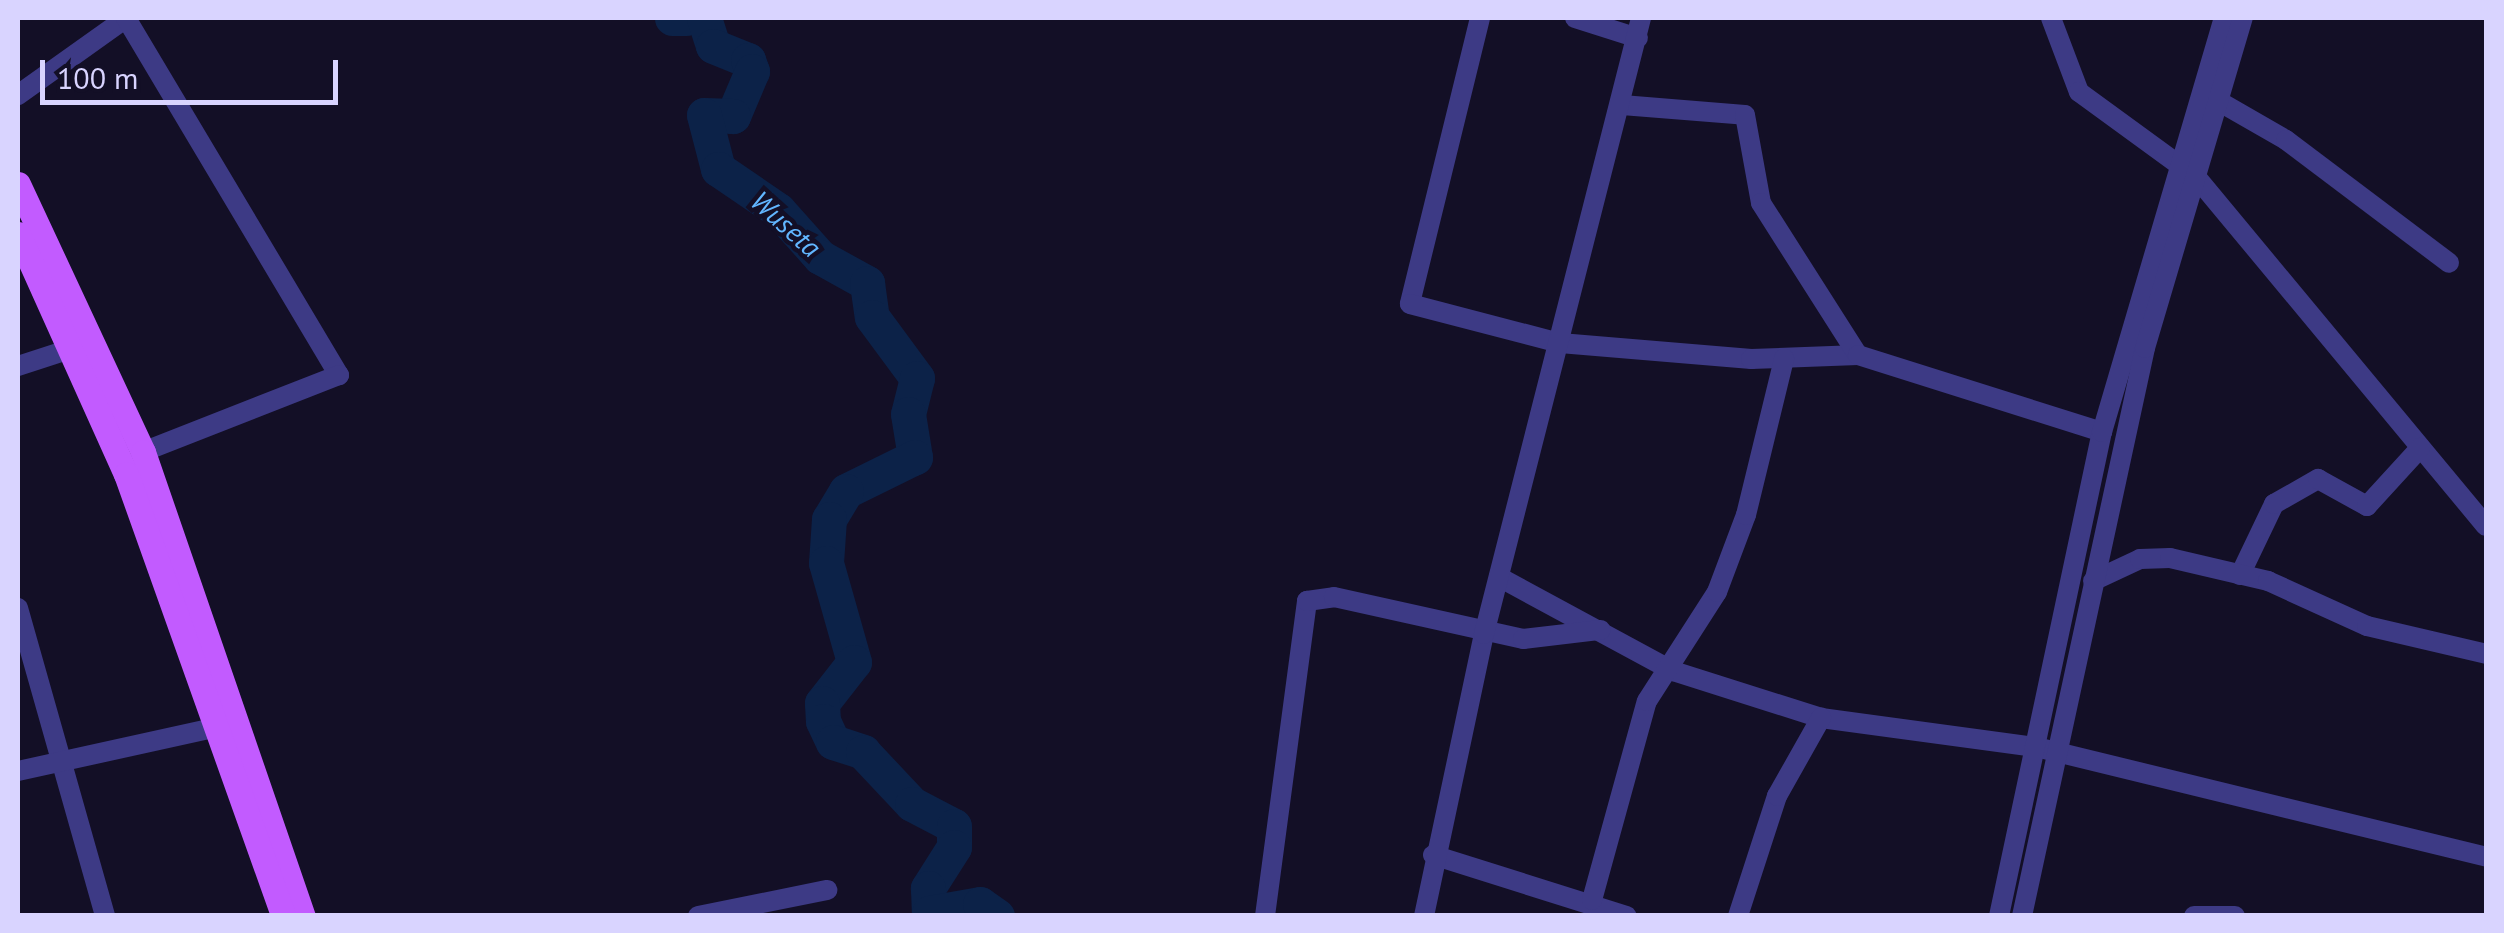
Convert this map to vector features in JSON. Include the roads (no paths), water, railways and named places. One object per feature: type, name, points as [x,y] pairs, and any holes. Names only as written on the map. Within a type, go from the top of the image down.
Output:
[{"type":"main road","points":[[18,184],[143,452],[201,654],[213,728],[282,916]]},
{"type":"main road","points":[[18,234],[201,654],[303,916]]},
{"type":"street","points":[[18,95],[126,18],[339,375],[143,452]]},
{"type":"street","points":[[1480,18],[1410,304],[1560,343],[1784,359],[1858,355],[2102,432]]},
{"type":"street","points":[[1424,916],[1433,855],[1484,634],[1640,28],[1575,18]]},
{"type":"street","points":[[2050,18],[2079,92],[2189,172],[2486,526]]},
{"type":"street","points":[[2022,916],[2092,581],[2224,18]]},
{"type":"street","points":[[1999,916],[2102,432],[2189,172],[2220,102],[2243,18]]},
{"type":"street","points":[[2220,102],[2344,181],[2448,264]]},
{"type":"street","points":[[1622,105],[1744,115],[1761,203],[1858,355]]},
{"type":"street","points":[[18,366],[70,349]]},
{"type":"street","points":[[1592,900],[1647,700],[1673,671],[1746,515],[1784,359]]},
{"type":"street","points":[[2240,575],[2274,504],[2318,479],[2366,506],[2420,448]]},
{"type":"street","points":[[2092,581],[2140,559],[2240,575],[2367,626],[2486,654]]},
{"type":"street","points":[[1499,577],[1673,671],[1821,718],[2036,746],[2486,857]]},
{"type":"street","points":[[1265,916],[1307,601],[1334,598],[1484,634],[1600,630]]},
{"type":"street","points":[[18,608],[104,916]]},
{"type":"street","points":[[1738,916],[1777,796],[1821,718]]},
{"type":"street","points":[[18,771],[213,728]]},
{"type":"street","points":[[1433,855],[1592,900],[1627,916]]},
{"type":"street","points":[[698,916],[827,890]]},
{"type":"street","points":[[2194,916],[2235,916]]},
{"type":"waterway","name":"Wuseta","points":[[672,18],[686,18]]},
{"type":"waterway","name":"Wuseta","points":[[704,18],[713,46],[748,60],[752,71],[733,116],[704,115],[718,169],[778,210],[820,257],[867,283],[872,317],[917,378],[908,414],[915,457],[846,491],[829,519],[826,563],[854,662],[822,703],[823,721],[833,742],[863,752],[912,804],[954,826],[954,847],[928,888],[929,913],[980,904],[997,916]]}]
